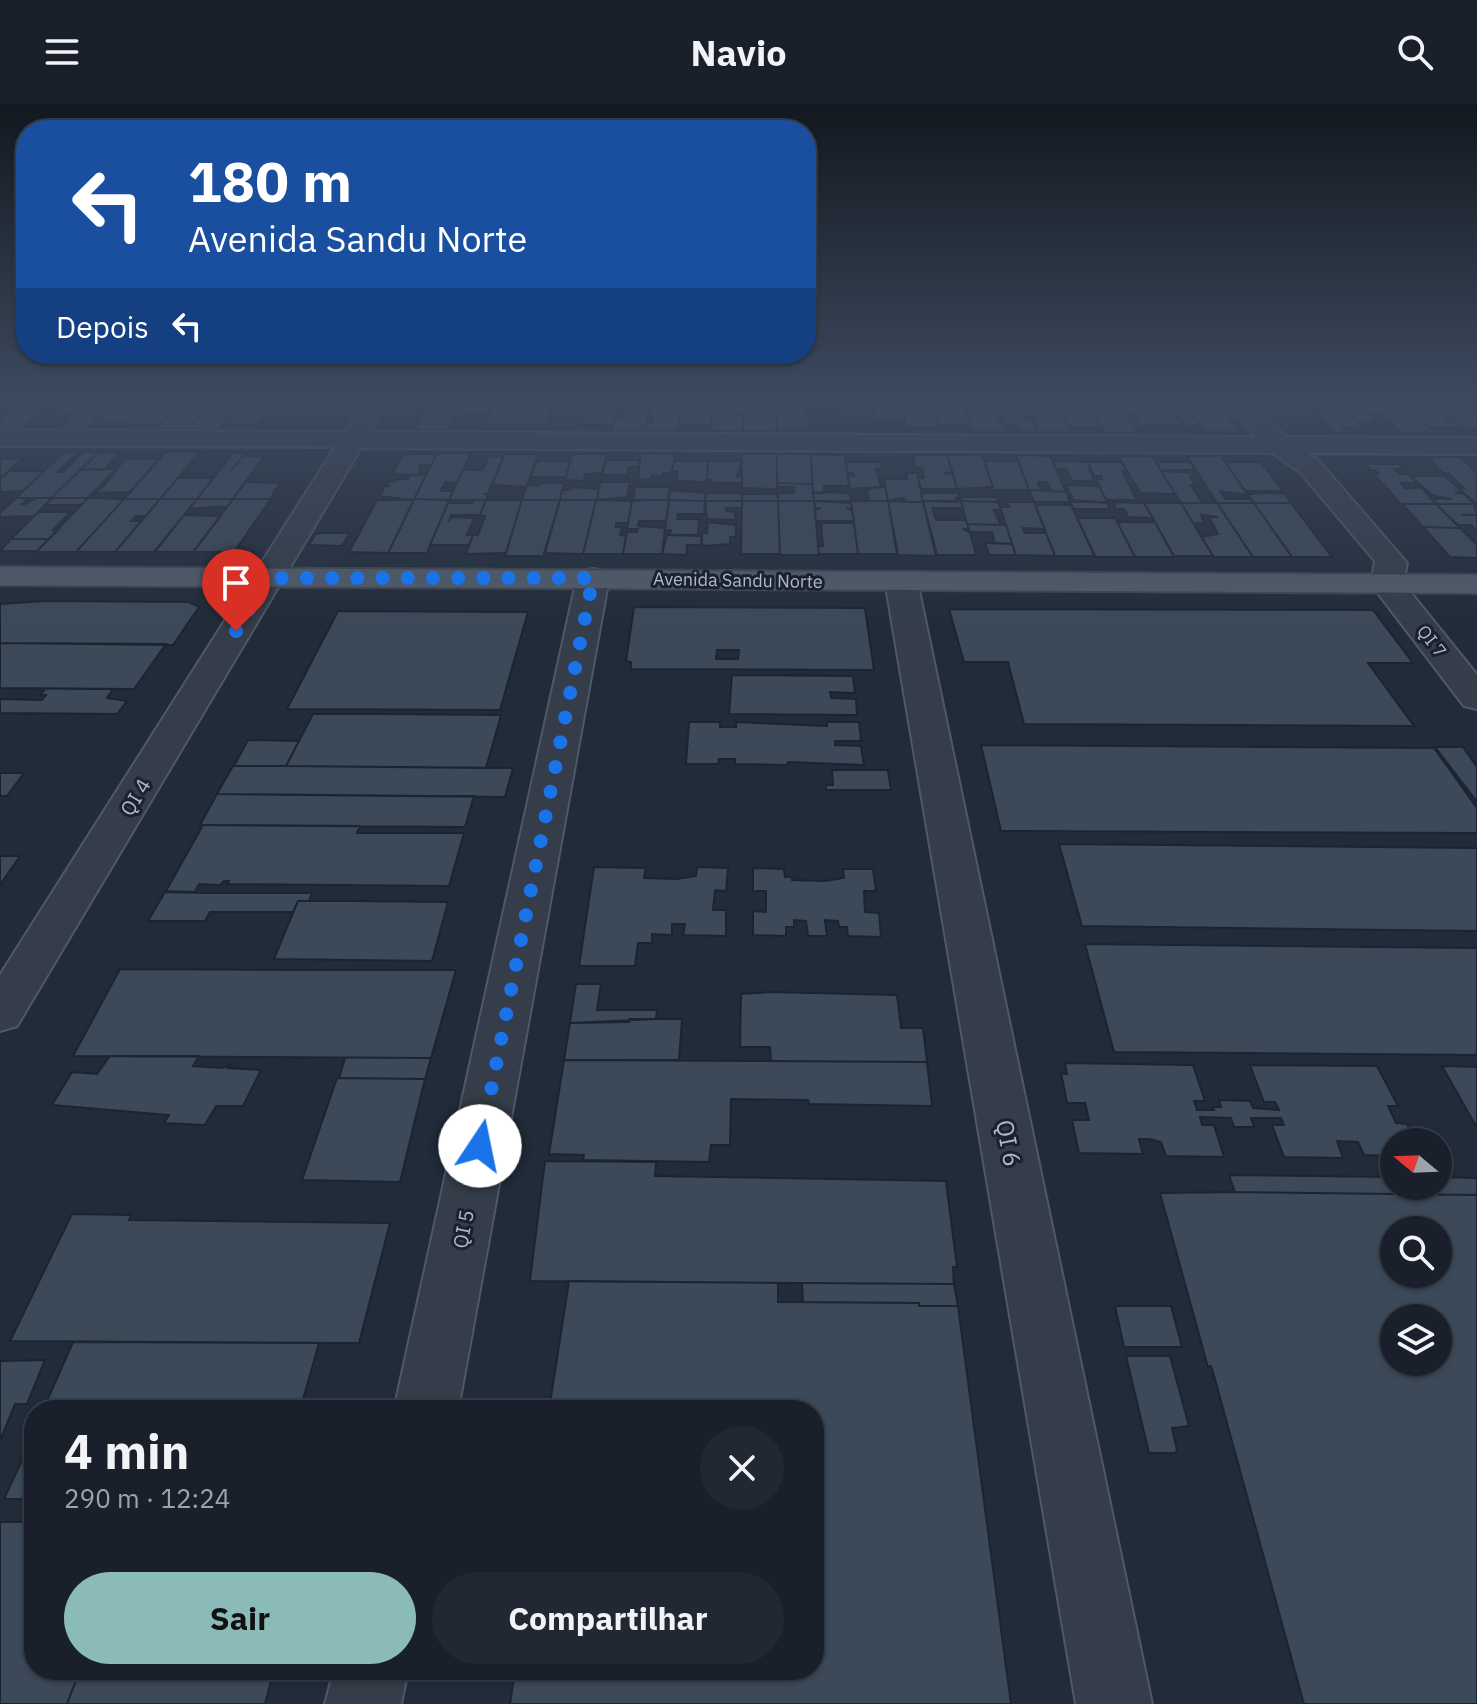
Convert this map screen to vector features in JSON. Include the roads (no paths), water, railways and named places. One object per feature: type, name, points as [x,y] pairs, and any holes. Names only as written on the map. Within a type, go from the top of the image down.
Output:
[{"type":"main road","name":"Avenida Sandu Norte","points":[[0,576],[1477,584]]},
{"type":"street","name":"QI 4","points":[[0,1014],[332,475]]},
{"type":"street","points":[[1320,475],[1392,563],[1387,584]]},
{"type":"street","name":"QI 5","points":[[428,1400],[593,578]]},
{"type":"street","name":"QI 6","points":[[901,581],[1114,1704]]},
{"type":"street","name":"QI 7","points":[[1387,584],[1477,698]]},
{"type":"street","points":[[363,1704],[369,1680]]}]
